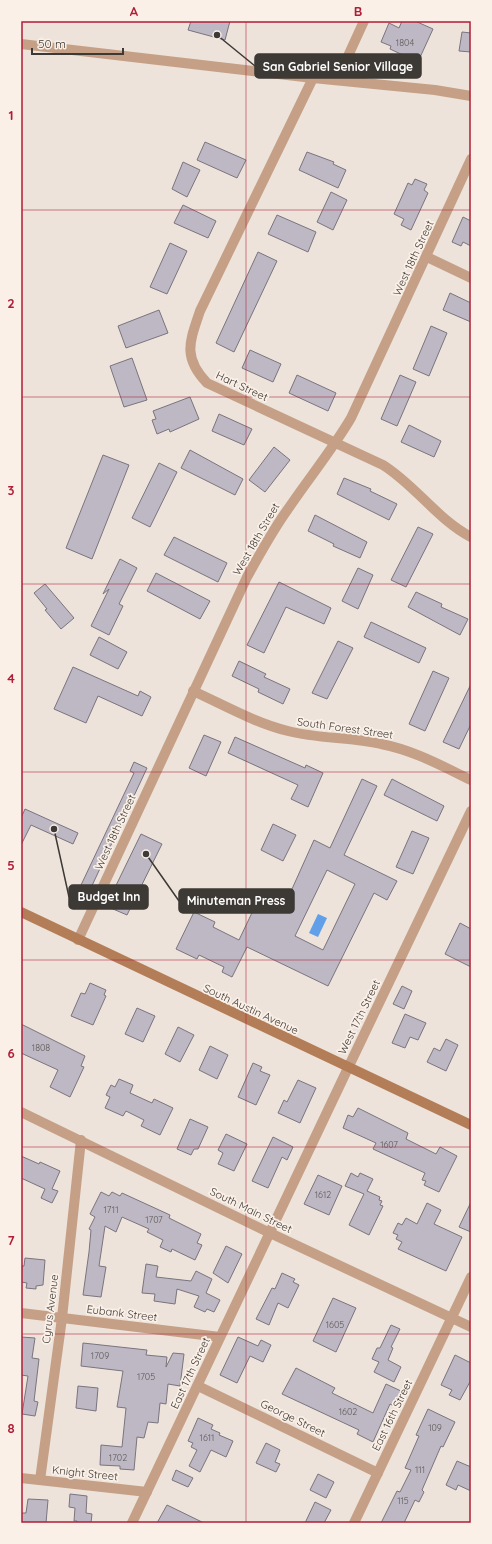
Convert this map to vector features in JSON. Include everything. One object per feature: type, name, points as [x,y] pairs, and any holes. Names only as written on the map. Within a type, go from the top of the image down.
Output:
[{"type":"main road","name":"South Austin Avenue","points":[[21,912],[471,1125]]},
{"type":"street","points":[[337,80],[364,21]]},
{"type":"street","points":[[21,44],[313,78],[435,90],[471,96]]},
{"type":"street","name":"Hart Street","points":[[313,78],[200,311],[189,343],[190,356],[194,367],[206,383],[337,442],[398,474],[447,520],[471,537]]},
{"type":"street","name":"West 18th Street","points":[[78,940],[247,577],[266,542],[288,508],[337,442],[351,418],[427,257],[471,159]]},
{"type":"street","points":[[427,257],[471,278]]},
{"type":"street","name":"South Forest Street","points":[[193,691],[263,723],[287,731],[308,736],[381,743],[411,751],[471,780]]},
{"type":"street","name":"West 17th Street","points":[[270,1233],[471,811]]},
{"type":"street","name":"South Main Street","points":[[21,1112],[270,1233],[471,1327]]},
{"type":"street","name":"Cyrus Avenue","points":[[40,1480],[62,1318],[81,1140]]},
{"type":"street","name":"East 17th Street","points":[[132,1523],[270,1233]]},
{"type":"street","name":"East 16th Street","points":[[354,1523],[471,1277]]},
{"type":"street","name":"Eubank Street","points":[[21,1313],[220,1337]]},
{"type":"street","name":"George Street","points":[[198,1386],[378,1473]]},
{"type":"street","name":"Knight Street","points":[[21,1478],[147,1492]]},
{"type":"water","points":[[318,914],[327,918],[318,937],[309,933]]},
{"type":"building","points":[[191,21],[230,21],[225,40],[188,30]]},
{"type":"building","points":[[402,21],[415,21],[433,29],[417,64],[390,49],[391,46],[381,42],[389,23],[399,28]]},
{"type":"building","points":[[462,32],[471,33],[471,52],[459,51]]},
{"type":"building","points":[[205,142],[246,160],[237,178],[197,160]]},
{"type":"building","points":[[307,152],[334,162],[333,164],[346,170],[338,188],[299,170]]},
{"type":"building","points":[[183,162],[200,170],[187,197],[172,189]]},
{"type":"building","points":[[415,179],[427,184],[424,190],[428,193],[411,230],[401,225],[404,219],[394,214],[408,183],[412,185]]},
{"type":"building","points":[[331,192],[347,200],[333,230],[317,222]]},
{"type":"building","points":[[183,205],[216,221],[208,238],[174,223]]},
{"type":"building","points":[[277,215],[316,232],[308,252],[268,234]]},
{"type":"building","points":[[463,217],[471,221],[471,246],[463,242],[461,246],[452,242]]},
{"type":"building","points":[[170,243],[187,251],[167,294],[150,287]]},
{"type":"building","points":[[258,252],[277,261],[234,352],[216,343]]},
{"type":"building","points":[[450,293],[471,303],[471,322],[443,310]]},
{"type":"building","points":[[159,310],[168,333],[126,348],[118,326]]},
{"type":"building","points":[[431,326],[447,333],[429,376],[413,369]]},
{"type":"building","points":[[250,350],[281,364],[273,382],[242,368]]},
{"type":"building","points":[[132,358],[147,400],[124,407],[110,366]]},
{"type":"building","points":[[297,375],[336,393],[328,411],[289,393]]},
{"type":"building","points":[[400,375],[416,382],[397,426],[381,419]]},
{"type":"building","points":[[190,397],[199,419],[170,432],[169,429],[157,434],[152,420],[156,419],[153,411]]},
{"type":"building","points":[[219,414],[252,429],[244,445],[212,431]]},
{"type":"building","points":[[409,425],[441,441],[434,457],[401,442]]},
{"type":"building","points":[[274,447],[290,460],[265,492],[249,480]]},
{"type":"building","points":[[190,450],[243,479],[235,495],[181,468]]},
{"type":"building","points":[[103,455],[129,465],[92,559],[66,548]]},
{"type":"building","points":[[159,463],[177,472],[150,527],[132,518]]},
{"type":"building","points":[[344,478],[371,489],[370,491],[397,504],[389,520],[337,494]]},
{"type":"building","points":[[315,515],[367,542],[360,558],[333,546],[334,544],[308,531]]},
{"type":"building","points":[[418,527],[433,534],[406,587],[391,580]]},
{"type":"building","points":[[174,537],[227,563],[218,582],[164,555]]},
{"type":"building","points":[[120,559],[137,568],[119,604],[123,606],[109,635],[91,626],[109,589],[103,594]]},
{"type":"building","points":[[358,568],[373,575],[358,609],[342,601]]},
{"type":"building","points":[[156,573],[210,601],[200,619],[147,591]]},
{"type":"building","points":[[279,582],[331,608],[324,624],[286,607],[264,653],[247,645]]},
{"type":"building","points":[[45,584],[74,618],[61,629],[45,610],[47,609],[34,593]]},
{"type":"building","points":[[416,592],[442,604],[441,607],[468,619],[460,635],[408,607]]},
{"type":"building","points":[[371,622],[426,648],[419,663],[364,637]]},
{"type":"building","points":[[99,637],[127,652],[118,669],[90,655]]},
{"type":"building","points":[[338,641],[353,648],[327,699],[312,693]]},
{"type":"building","points":[[239,661],[266,674],[264,677],[290,689],[283,704],[258,692],[259,689],[232,676]]},
{"type":"building","points":[[73,667],[138,696],[140,691],[151,697],[142,716],[98,696],[86,723],[54,709]]},
{"type":"building","points":[[433,671],[449,678],[425,731],[409,724]]},
{"type":"building","points":[[471,684],[471,724],[459,749],[443,742]]},
{"type":"building","points":[[204,735],[221,742],[206,776],[189,768]]},
{"type":"building","points":[[235,737],[305,768],[306,765],[323,773],[308,807],[291,799],[298,785],[228,753]]},
{"type":"building","points":[[134,762],[147,768],[82,907],[73,902],[134,773],[130,771]]},
{"type":"building","points":[[362,779],[377,786],[344,855],[397,881],[387,900],[374,893],[328,986],[247,947],[232,977],[222,972],[224,967],[199,955],[197,959],[176,949],[194,912],[215,922],[213,927],[239,940],[259,898],[283,909],[314,840],[330,848]],"holes":[[[327,870],[355,884],[323,950],[295,936]]]},
{"type":"building","points":[[392,779],[444,806],[437,821],[384,795]]},
{"type":"building","points":[[25,809],[78,833],[73,844],[31,825],[21,845],[21,818]]},
{"type":"building","points":[[273,824],[296,835],[283,861],[261,850]]},
{"type":"building","points":[[412,831],[429,838],[413,874],[396,867]]},
{"type":"building","points":[[141,834],[162,844],[127,915],[106,906]]},
{"type":"building","points":[[460,923],[471,929],[471,967],[445,954]]},
{"type":"building","points":[[90,983],[106,990],[104,995],[106,996],[93,1025],[71,1016],[81,993],[85,994]]},
{"type":"building","points":[[402,986],[412,991],[404,1009],[393,1004]]},
{"type":"building","points":[[137,1008],[155,1016],[143,1042],[125,1034]]},
{"type":"building","points":[[405,1014],[426,1023],[418,1040],[410,1037],[405,1048],[392,1043]]},
{"type":"building","points":[[21,1024],[85,1056],[81,1066],[84,1067],[70,1097],[50,1087],[58,1070],[21,1053]]},
{"type":"building","points":[[178,1027],[194,1035],[180,1062],[165,1054]]},
{"type":"building","points":[[446,1039],[458,1045],[446,1071],[427,1062],[434,1048],[440,1051]]},
{"type":"building","points":[[210,1046],[228,1055],[217,1079],[199,1070]]},
{"type":"building","points":[[253,1063],[262,1067],[260,1071],[270,1075],[256,1105],[238,1097]]},
{"type":"building","points":[[119,1079],[133,1085],[130,1093],[152,1103],[154,1099],[173,1108],[160,1135],[141,1126],[144,1120],[126,1111],[123,1116],[105,1108],[110,1097],[106,1095],[111,1085],[115,1087]]},
{"type":"building","points":[[298,1080],[316,1088],[300,1123],[278,1113],[284,1100],[287,1102]]},
{"type":"building","points":[[358,1108],[408,1133],[406,1139],[436,1154],[440,1147],[457,1156],[439,1192],[424,1185],[426,1181],[422,1180],[425,1173],[373,1149],[376,1143],[343,1128],[348,1115],[353,1117]]},
{"type":"building","points":[[190,1119],[208,1127],[198,1149],[194,1149],[191,1155],[177,1149]]},
{"type":"building","points":[[226,1134],[247,1144],[234,1171],[218,1164],[223,1153],[218,1150]]},
{"type":"building","points":[[273,1137],[293,1147],[287,1160],[282,1157],[268,1188],[252,1181]]},
{"type":"building","points":[[21,1156],[39,1164],[40,1162],[60,1171],[52,1189],[58,1191],[52,1203],[41,1198],[45,1189],[21,1178]]},
{"type":"building","points":[[351,1173],[358,1177],[360,1173],[373,1179],[367,1191],[380,1197],[379,1200],[382,1201],[380,1205],[383,1206],[369,1235],[349,1225],[364,1194],[345,1186]]},
{"type":"building","points":[[318,1175],[342,1186],[329,1215],[304,1204]]},
{"type":"building","points":[[101,1192],[109,1196],[112,1192],[120,1196],[122,1193],[170,1215],[169,1218],[201,1234],[197,1243],[202,1245],[195,1260],[172,1249],[171,1252],[160,1247],[163,1240],[147,1232],[149,1229],[122,1217],[116,1232],[105,1226],[99,1266],[106,1267],[101,1297],[83,1295],[91,1230],[89,1229],[95,1217],[90,1214]]},
{"type":"building","points":[[471,1202],[471,1232],[459,1227]]},
{"type":"building","points":[[427,1203],[441,1210],[434,1224],[462,1237],[446,1271],[398,1249],[402,1242],[396,1239],[398,1235],[393,1233],[398,1223],[402,1225],[406,1218],[417,1224]]},
{"type":"building","points":[[226,1246],[242,1254],[228,1283],[213,1273]]},
{"type":"building","points":[[25,1258],[45,1260],[43,1285],[36,1286],[36,1289],[26,1288],[27,1283],[21,1282],[22,1266],[24,1266]]},
{"type":"building","points":[[146,1264],[158,1266],[156,1277],[191,1281],[196,1271],[212,1279],[206,1293],[220,1300],[214,1312],[207,1309],[205,1312],[194,1307],[199,1296],[177,1289],[175,1304],[154,1301],[155,1294],[142,1293]]},
{"type":"building","points":[[282,1273],[295,1279],[293,1282],[299,1285],[288,1308],[278,1303],[269,1325],[256,1319],[272,1288],[275,1289]]},
{"type":"building","points":[[333,1298],[356,1308],[336,1352],[313,1341]]},
{"type":"building","points":[[391,1325],[400,1329],[391,1347],[393,1348],[388,1360],[401,1367],[394,1382],[374,1372],[379,1362],[372,1359],[377,1348],[380,1348]]},
{"type":"building","points":[[21,1337],[35,1338],[32,1358],[39,1359],[34,1401],[38,1402],[35,1416],[22,1414],[28,1376],[21,1375]]},
{"type":"building","points":[[238,1337],[258,1346],[261,1340],[271,1345],[263,1362],[250,1356],[237,1383],[220,1375]]},
{"type":"building","points":[[83,1343],[147,1350],[146,1355],[167,1357],[166,1367],[173,1353],[184,1354],[180,1386],[168,1384],[166,1404],[160,1403],[158,1423],[148,1422],[144,1438],[137,1437],[134,1470],[120,1469],[120,1466],[100,1465],[101,1445],[122,1447],[126,1408],[117,1407],[123,1371],[81,1366]]},
{"type":"building","points":[[455,1355],[471,1363],[471,1380],[460,1400],[449,1395],[452,1390],[441,1385]]},
{"type":"building","points":[[296,1368],[335,1388],[332,1393],[373,1413],[386,1384],[401,1391],[394,1406],[390,1404],[373,1442],[357,1434],[359,1430],[282,1394]]},
{"type":"building","points":[[78,1386],[98,1388],[96,1411],[76,1408]]},
{"type":"building","points":[[428,1409],[455,1422],[443,1447],[441,1446],[422,1490],[424,1492],[419,1502],[415,1500],[404,1523],[381,1523],[397,1491],[400,1492],[411,1470],[405,1468],[419,1436],[416,1435]]},
{"type":"building","points":[[198,1418],[213,1425],[211,1429],[220,1433],[219,1435],[233,1441],[226,1457],[211,1450],[200,1472],[189,1466],[197,1450],[191,1447],[193,1443],[188,1441]]},
{"type":"building","points":[[266,1443],[280,1450],[275,1462],[280,1464],[276,1472],[256,1463]]},
{"type":"building","points":[[457,1461],[471,1467],[471,1491],[458,1485],[456,1490],[446,1485]]},
{"type":"building","points":[[176,1470],[193,1478],[188,1487],[172,1480]]},
{"type":"building","points":[[318,1474],[334,1482],[326,1498],[310,1490]]},
{"type":"building","points":[[70,1494],[87,1496],[86,1513],[92,1514],[91,1523],[77,1523],[77,1521],[74,1521],[75,1508],[69,1507]]},
{"type":"building","points":[[28,1499],[48,1500],[46,1523],[21,1523],[21,1513],[26,1513]]},
{"type":"building","points":[[315,1502],[331,1510],[324,1523],[305,1523]]},
{"type":"building","points":[[167,1505],[204,1523],[157,1523]]},
{"type":"place","name":"San Gabriel Senior Village","points":[[217,35]]},
{"type":"place","name":"Budget Inn","points":[[54,829]]},
{"type":"place","name":"Minuteman Press","points":[[146,854]]}]
